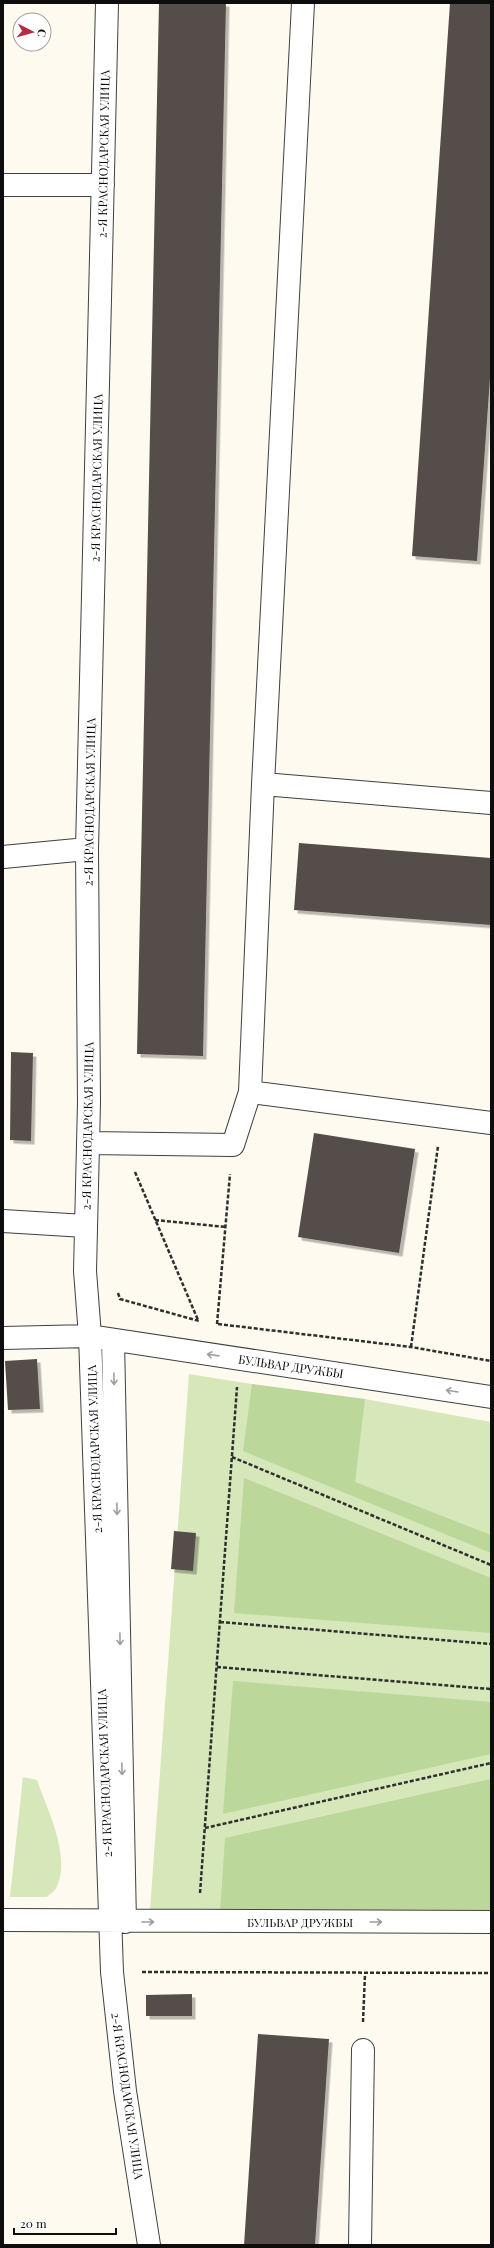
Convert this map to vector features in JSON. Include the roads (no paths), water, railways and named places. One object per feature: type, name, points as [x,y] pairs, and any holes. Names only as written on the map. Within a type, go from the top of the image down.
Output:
[{"type":"street","name":"2-Я КРАСНОДАРСКАЯ УЛИЦА","points":[[107,3],[87,849],[88,1143],[85,1271],[90,1336],[117,1922],[112,1972],[125,2092],[149,2245]]},
{"type":"street","points":[[88,1143],[122,1142],[233,1146],[250,1092],[263,784],[303,3]]},
{"type":"street","points":[[3,185],[103,185]]},
{"type":"street","points":[[263,784],[491,803]]},
{"type":"street","points":[[3,857],[87,849]]},
{"type":"street","points":[[250,1092],[443,1115],[491,1123]]},
{"type":"street","points":[[3,1221],[85,1226]]},
{"type":"street","name":"БУЛЬВАР ДРУЖБЫ","points":[[3,1338],[90,1336],[491,1397]]},
{"type":"street","points":[[113,1340],[117,1922]]},
{"type":"street","name":"БУЛЬВАР ДРУЖБЫ","points":[[3,1920],[117,1922],[491,1922]]},
{"type":"street","points":[[360,2245],[363,2050]]}]
